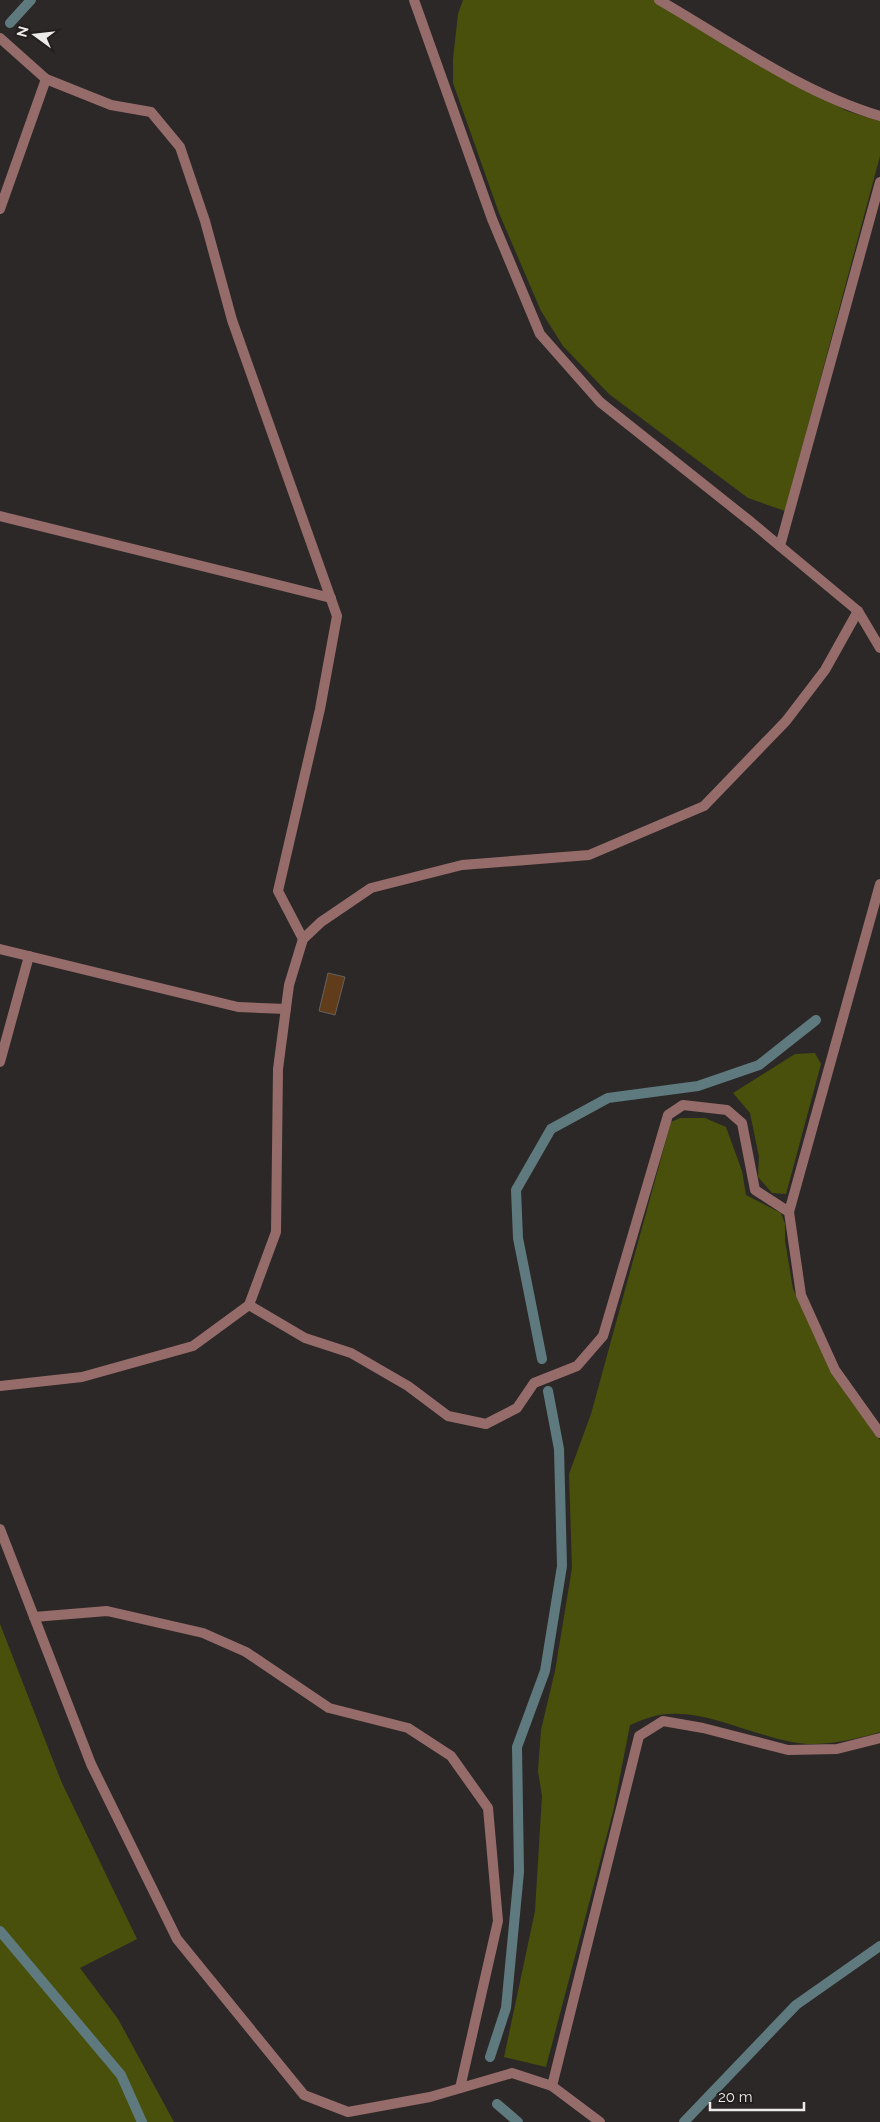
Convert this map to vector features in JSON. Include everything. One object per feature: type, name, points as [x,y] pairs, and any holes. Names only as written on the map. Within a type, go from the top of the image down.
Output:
[{"type":"lane","points":[[414,0],[492,219],[540,334],[600,402],[858,611],[880,648]]},
{"type":"lane","points":[[660,0],[792,78],[850,107],[880,116]]},
{"type":"lane","points":[[0,38],[46,79],[111,106],[150,112],[180,147],[205,221],[232,320],[337,616],[320,709],[278,890],[303,939]]},
{"type":"lane","points":[[0,209],[46,79]]},
{"type":"lane","points":[[780,546],[880,182]]},
{"type":"lane","points":[[0,516],[331,598]]},
{"type":"lane","points":[[0,1386],[82,1377],[194,1346],[249,1305],[276,1232],[278,1069],[289,985],[303,939],[321,922],[371,888],[462,865],[588,855],[704,806],[786,721],[825,670],[858,611]]},
{"type":"lane","points":[[880,884],[789,1212],[801,1295],[835,1370],[880,1433]]},
{"type":"lane","points":[[0,949],[238,1007],[286,1009]]},
{"type":"lane","points":[[0,1062],[30,956]]},
{"type":"lane","points":[[249,1305],[305,1338],[351,1353],[408,1386],[448,1416],[486,1424],[517,1408],[534,1383],[577,1366],[603,1336],[668,1115],[683,1105],[727,1110],[742,1123],[755,1190],[789,1212]]},
{"type":"lane","points":[[0,1529],[91,1764],[177,1939],[304,2095],[348,2112],[430,2097],[512,2073],[552,2086],[600,2122]]},
{"type":"lane","points":[[34,1617],[107,1611],[203,1634],[246,1652],[329,1708],[408,1728],[451,1756],[488,1808],[498,1921],[460,2088]]},
{"type":"lane","points":[[552,2086],[639,1736],[663,1721],[703,1728],[788,1750],[837,1749],[880,1738]]},
{"type":"green space","points":[[463,0],[654,0],[772,71],[847,111],[880,121],[880,156],[785,511],[748,498],[609,394],[563,346],[541,311],[499,213],[453,83],[453,59],[458,14]]},
{"type":"green space","points":[[815,1053],[821,1064],[786,1194],[772,1193],[758,1177],[759,1157],[750,1113],[733,1093],[795,1054]]},
{"type":"green space","points":[[680,1118],[705,1118],[726,1127],[742,1171],[746,1195],[781,1213],[785,1224],[785,1241],[793,1289],[848,1397],[880,1440],[880,1732],[845,1741],[808,1744],[791,1742],[719,1721],[684,1714],[657,1715],[630,1725],[613,1812],[546,2067],[504,2057],[535,1911],[542,1796],[538,1771],[541,1730],[555,1671],[572,1568],[569,1474],[591,1414],[671,1122]]},
{"type":"green space","points":[[0,1624],[61,1781],[137,1939],[80,1968],[118,2019],[174,2122],[0,2122]]},
{"type":"building","points":[[328,973],[345,977],[335,1015],[319,1011]]},
{"type":"waterway","points":[[10,23],[31,0]]},
{"type":"waterway","points":[[542,1359],[518,1238],[516,1190],[551,1129],[608,1098],[698,1086],[759,1065],[816,1020]]},
{"type":"waterway","points":[[490,2057],[506,2008],[519,1872],[517,1747],[545,1671],[562,1566],[559,1449],[548,1391]]},
{"type":"waterway","points":[[0,1931],[121,2075],[142,2122]]},
{"type":"waterway","points":[[684,2122],[796,2005],[880,1946]]},
{"type":"waterway","points":[[497,2104],[518,2122]]}]
